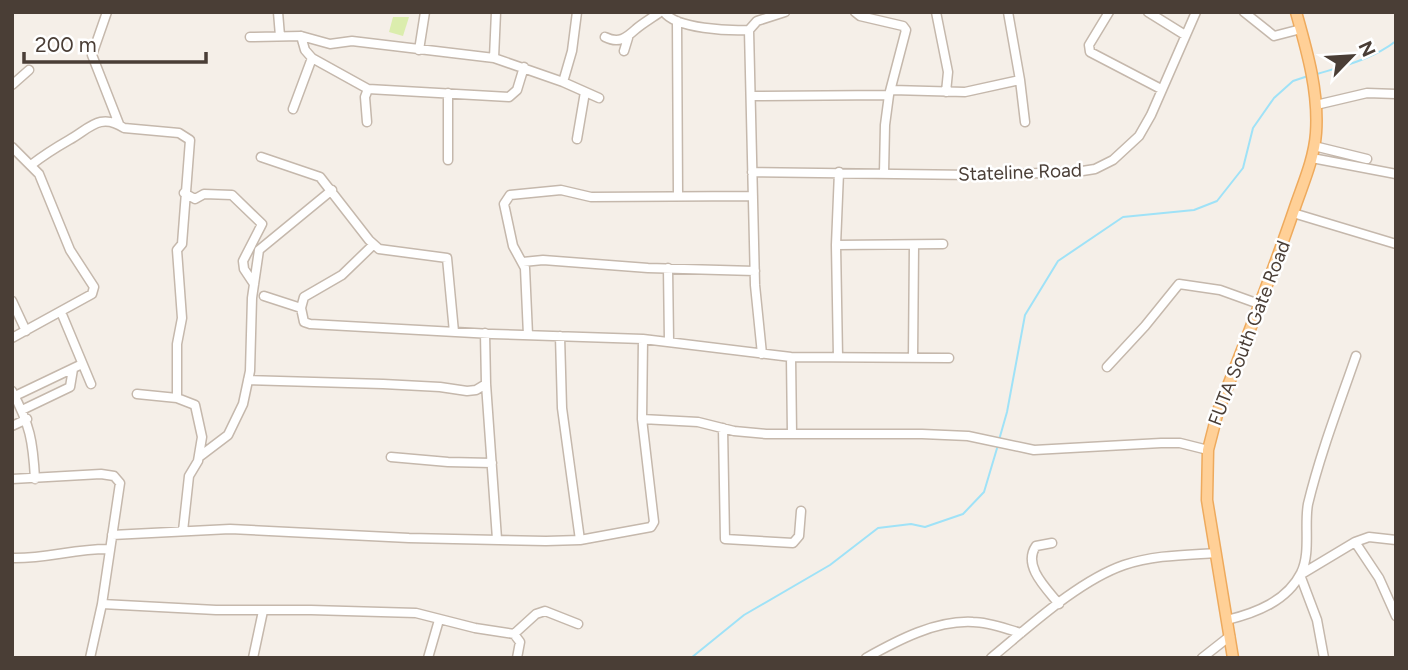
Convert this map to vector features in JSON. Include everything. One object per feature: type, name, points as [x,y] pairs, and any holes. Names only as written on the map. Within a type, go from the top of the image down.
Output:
[{"type":"main road","name":"FUTA South Gate Road","points":[[1233,658],[1207,499],[1208,450],[1219,411],[1312,158],[1317,105],[1296,12]]},
{"type":"street","points":[[107,12],[92,55],[119,124],[124,128],[179,133],[191,143],[184,193],[182,244],[177,250],[182,318],[177,344],[177,398]]},
{"type":"street","points":[[278,12],[280,36]]},
{"type":"street","points":[[419,50],[425,12]]},
{"type":"street","points":[[494,58],[496,12]]},
{"type":"street","points":[[563,82],[572,51],[578,12]]},
{"type":"street","points":[[624,51],[628,38],[638,27],[662,12],[677,22],[720,30],[749,30]]},
{"type":"street","points":[[762,354],[755,271],[749,30],[757,21],[785,12]]},
{"type":"street","points":[[855,12],[860,16],[905,27],[883,137],[884,173]]},
{"type":"street","points":[[936,12],[948,72],[946,92]]},
{"type":"street","points":[[1008,12],[1025,122]]},
{"type":"street","points":[[1109,12],[1089,46],[1090,52],[1161,89]]},
{"type":"street","points":[[1148,12],[1185,35]]},
{"type":"street","name":"Stateline Road","points":[[752,172],[985,174],[1076,172],[1095,169],[1112,160],[1139,136],[1151,115],[1196,12]]},
{"type":"street","points":[[1244,12],[1275,36],[1301,30]]},
{"type":"street","points":[[677,22],[678,195]]},
{"type":"street","points":[[302,36],[304,50],[312,58],[368,89],[509,97],[517,90],[524,67]]},
{"type":"street","points":[[250,37],[302,36],[330,44],[352,41],[494,58],[524,67],[599,98]]},
{"type":"street","points":[[606,37],[618,41],[628,38]]},
{"type":"street","points":[[293,109],[312,58]]},
{"type":"street","points":[[12,85],[29,70]]},
{"type":"street","points":[[752,96],[965,92],[1020,80]]},
{"type":"street","points":[[368,89],[365,97],[368,122]]},
{"type":"street","points":[[577,139],[585,92]]},
{"type":"street","points":[[448,93],[448,160]]},
{"type":"street","points":[[1317,105],[1367,93],[1396,94]]},
{"type":"street","points":[[31,165],[52,148],[94,122],[119,124]]},
{"type":"street","points":[[1314,146],[1367,159]]},
{"type":"street","points":[[12,147],[39,174],[70,250],[94,287],[92,294],[12,338]]},
{"type":"street","points":[[261,157],[312,172],[326,181],[373,246],[383,251],[447,258],[454,332]]},
{"type":"street","points":[[1312,158],[1396,174]]},
{"type":"street","points":[[838,357],[836,245],[839,173]]},
{"type":"street","points":[[199,457],[228,435],[237,420],[248,380],[252,346],[251,298],[260,247],[332,190]]},
{"type":"street","points":[[528,335],[523,262],[513,246],[504,204],[510,195],[561,190],[591,197],[753,196]]},
{"type":"street","points":[[184,193],[195,199],[204,194],[232,195],[262,224],[243,261],[244,269],[254,284]]},
{"type":"street","points":[[1293,213],[1396,244]]},
{"type":"street","points":[[836,245],[943,244]]},
{"type":"street","points":[[913,358],[914,245]]},
{"type":"street","points":[[373,246],[342,275],[302,300],[302,319],[310,324],[669,341],[791,357],[949,358]]},
{"type":"street","points":[[523,262],[543,260],[755,271]]},
{"type":"street","points":[[668,268],[669,341]]},
{"type":"street","points":[[1107,367],[1179,284],[1220,290],[1259,304]]},
{"type":"street","points":[[264,296],[301,308]]},
{"type":"street","points":[[12,301],[26,331]]},
{"type":"street","points":[[61,312],[91,384]]},
{"type":"street","points":[[485,333],[497,539]]},
{"type":"street","points":[[561,335],[562,408],[580,540]]},
{"type":"street","points":[[111,535],[230,529],[580,540],[654,525],[642,419],[643,339]]},
{"type":"street","points":[[1324,658],[1317,620],[1300,575],[1304,561],[1308,507],[1356,356]]},
{"type":"street","points":[[791,357],[792,434]]},
{"type":"street","points":[[35,479],[33,444],[14,394],[82,364]]},
{"type":"street","points":[[12,426],[24,415],[70,387],[73,369]]},
{"type":"street","points":[[248,380],[395,384],[467,391],[476,390],[486,384]]},
{"type":"street","points":[[137,394],[177,398],[195,405],[201,444],[199,457],[189,476],[183,531]]},
{"type":"street","points":[[642,419],[698,422],[756,433],[968,436],[1034,450],[1180,443],[1208,450]]},
{"type":"street","points":[[723,428],[725,539],[793,543],[799,536],[801,511]]},
{"type":"street","points":[[201,444],[218,442]]},
{"type":"street","points":[[391,457],[492,463]]},
{"type":"street","points":[[12,480],[101,474],[118,478],[121,489],[90,658]]},
{"type":"street","points":[[1227,620],[1270,605],[1300,575],[1355,542],[1369,537],[1396,540]]},
{"type":"street","points":[[1355,542],[1375,571],[1396,616]]},
{"type":"street","points":[[1052,543],[1036,546],[1031,562],[1059,604]]},
{"type":"street","points":[[12,558],[38,558],[91,549],[110,549]]},
{"type":"street","points":[[991,658],[1059,604],[1122,566],[1162,557],[1216,553]]},
{"type":"street","points":[[102,604],[264,611],[416,613],[514,634],[520,642],[517,658]]},
{"type":"street","points":[[253,658],[264,611]]},
{"type":"street","points":[[514,634],[536,614],[545,611],[578,624]]},
{"type":"street","points":[[428,658],[439,620]]},
{"type":"street","points":[[866,658],[928,629],[963,622],[987,624],[1021,633]]},
{"type":"street","points":[[1202,658],[1230,636]]},
{"type":"green space","points":[[393,17],[409,17],[403,36],[389,32]]},
{"type":"waterway","points":[[1317,74],[1368,57],[1396,41]]},
{"type":"waterway","points":[[999,440],[1007,412],[1025,315],[1058,261],[1123,217],[1194,210],[1217,201],[1243,168],[1253,128],[1274,98],[1293,81],[1308,76]]},
{"type":"waterway","points":[[691,658],[744,615],[830,565],[878,528],[911,524],[925,527],[963,514],[984,492],[998,445]]}]
